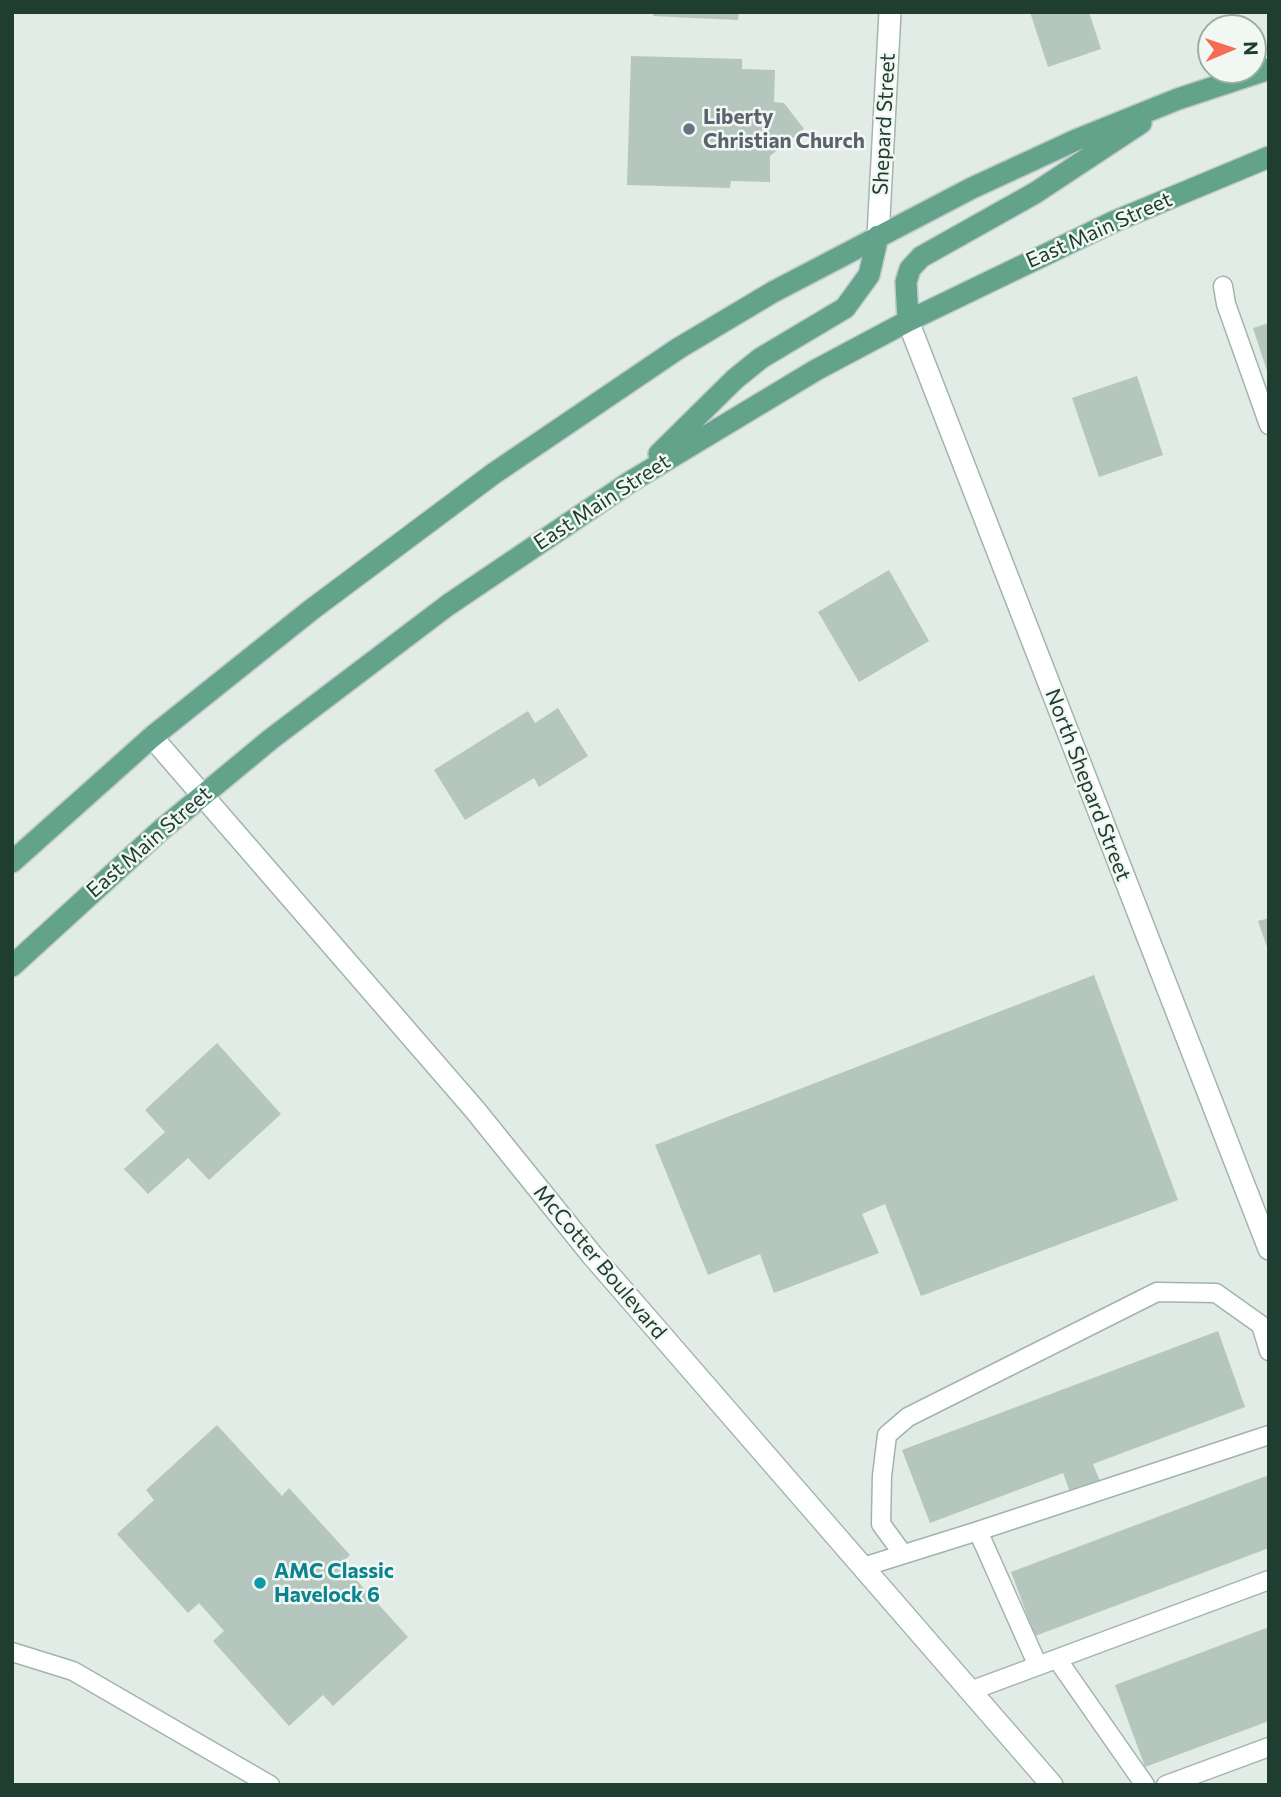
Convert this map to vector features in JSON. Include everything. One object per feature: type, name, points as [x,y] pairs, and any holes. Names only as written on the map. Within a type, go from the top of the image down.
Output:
[{"type":"main road","points":[[12,862],[152,737],[392,548],[585,410],[679,348],[878,236],[1076,140],[1178,99],[1269,69]]},
{"type":"main road","points":[[908,321],[906,282],[910,269],[921,257],[1035,193],[1178,99]]},
{"type":"main road","name":"East Main Street","points":[[12,966],[202,794],[448,605],[630,482],[816,370],[908,321],[1119,219],[1269,157]]},
{"type":"main road","points":[[630,482],[735,379],[761,358],[845,308],[869,275],[878,236]]},
{"type":"street","name":"Shepard Street","points":[[878,236],[890,12]]},
{"type":"street","name":"North Shepard Street","points":[[908,321],[1269,1249]]},
{"type":"street","name":"McCotter Boulevard","points":[[152,737],[475,1110],[592,1255],[1052,1785]]},
{"type":"lane","points":[[1223,286],[1226,304],[1269,425]]},
{"type":"lane","points":[[903,1554],[881,1524],[882,1476],[887,1434],[908,1417],[1157,1292],[1216,1293],[1265,1323],[1269,1351]]},
{"type":"lane","points":[[863,1567],[1269,1435]]},
{"type":"lane","points":[[978,1531],[1038,1666]]},
{"type":"lane","points":[[970,1691],[1269,1580]]},
{"type":"lane","points":[[12,1652],[73,1671],[270,1785]]},
{"type":"lane","points":[[1057,1659],[1145,1785]]},
{"type":"lane","points":[[1166,1785],[1269,1747]]},
{"type":"building","points":[[654,12],[739,12],[738,20],[653,16]]},
{"type":"building","points":[[1030,12],[1089,12],[1101,49],[1048,67]]},
{"type":"building","points":[[631,56],[742,59],[742,69],[775,70],[774,102],[784,103],[804,129],[770,156],[770,182],[731,181],[730,188],[627,185]]},
{"type":"building","points":[[1269,323],[1269,374],[1268,374],[1253,328]]},
{"type":"building","points":[[1137,376],[1163,455],[1099,477],[1072,398]]},
{"type":"building","points":[[889,570],[929,641],[859,682],[818,612]]},
{"type":"building","points":[[558,708],[588,756],[539,787],[534,778],[465,820],[434,770],[528,711],[535,723]]},
{"type":"building","points":[[1269,918],[1269,950],[1268,950],[1258,921]]},
{"type":"building","points":[[1094,975],[1178,1200],[921,1296],[885,1204],[862,1214],[879,1253],[774,1293],[760,1254],[708,1275],[655,1145]]},
{"type":"building","points":[[217,1043],[281,1114],[209,1180],[188,1158],[148,1194],[124,1169],[165,1132],[145,1110]]},
{"type":"building","points":[[1218,1331],[1245,1407],[1093,1464],[1100,1481],[1070,1492],[1063,1473],[930,1523],[902,1450]]},
{"type":"building","name":"AMC Classic Havelock 6","points":[[217,1425],[282,1496],[289,1488],[350,1555],[341,1563],[408,1637],[333,1706],[323,1695],[289,1726],[213,1641],[224,1631],[199,1603],[188,1613],[117,1534],[154,1500],[146,1490]]},
{"type":"building","points":[[1269,1475],[1269,1548],[1035,1636],[1011,1572]]},
{"type":"building","points":[[1269,1627],[1269,1721],[1145,1767],[1115,1685]]},
{"type":"place","name":"Liberty Christian Church","points":[[689,129]]},
{"type":"place","name":"AMC Classic Havelock 6","points":[[260,1583]]}]
